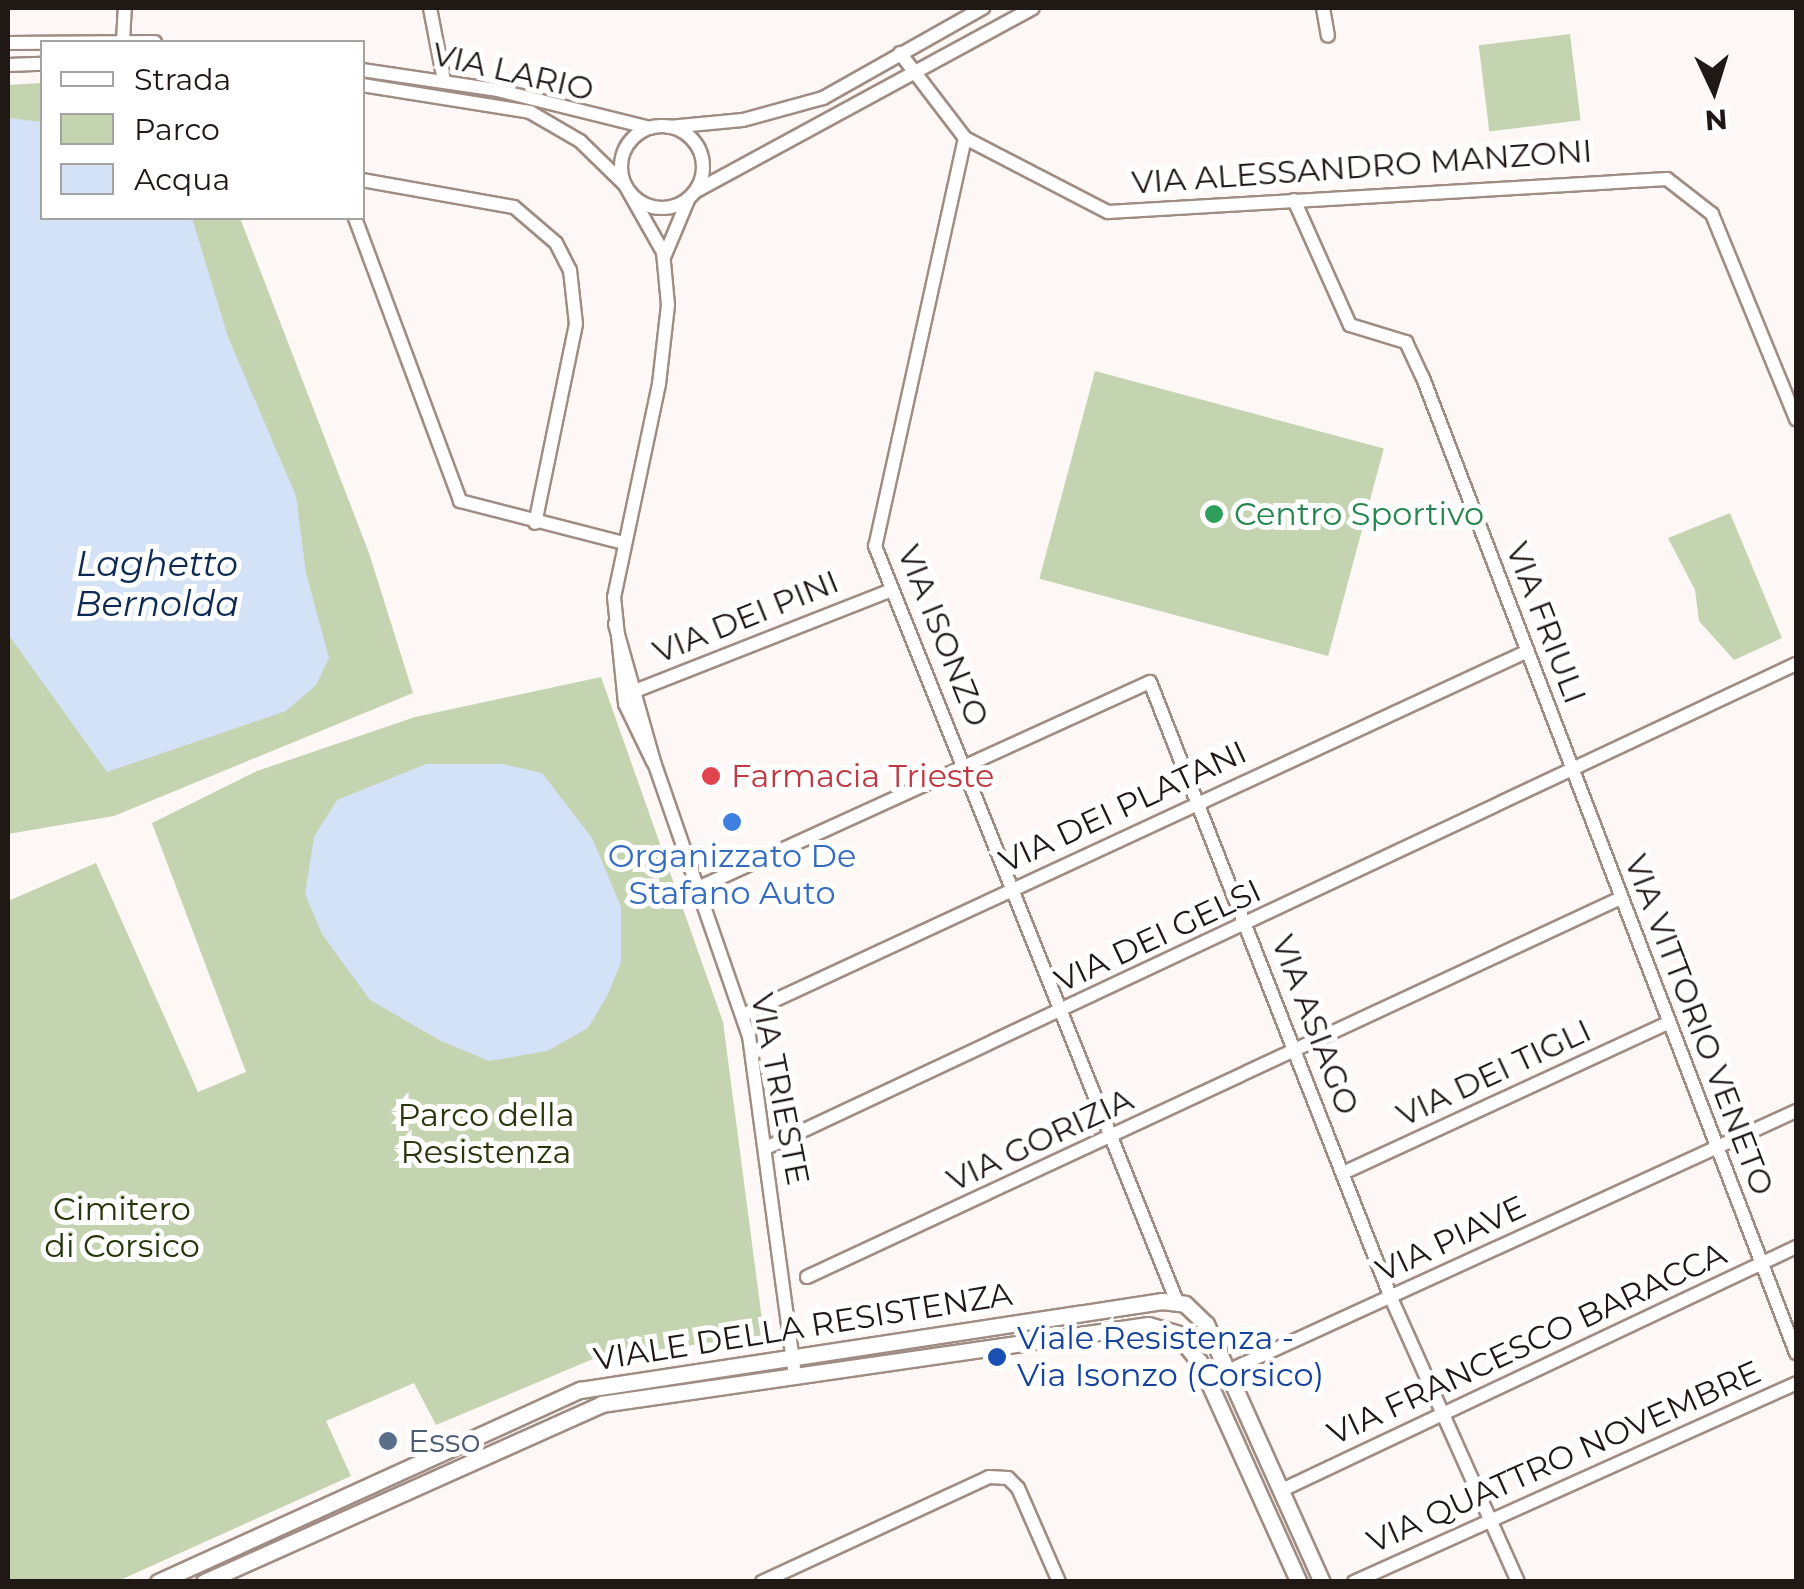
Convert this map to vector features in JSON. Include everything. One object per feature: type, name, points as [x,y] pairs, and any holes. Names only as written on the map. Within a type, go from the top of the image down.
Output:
[{"type":"street","points":[[123,40],[125,8]]},
{"type":"street","points":[[430,8],[444,81]]},
{"type":"street","points":[[984,8],[824,98],[743,120],[650,128],[623,155],[627,188],[663,208],[1033,8]]},
{"type":"street","points":[[1324,8],[1328,36]]},
{"type":"street","points":[[8,43],[40,42]]},
{"type":"street","name":"VIA ALESSANDRO MANZONI","points":[[900,53],[911,73],[965,138],[1108,212],[1648,176],[1684,188],[1712,214],[1796,419]]},
{"type":"street","points":[[8,66],[40,64]]},
{"type":"street","name":"VIA LARIO","points":[[365,70],[444,81],[650,128]]},
{"type":"street","name":"VIA LARIO","points":[[365,89],[496,103],[542,117],[592,150],[627,188]]},
{"type":"street","points":[[670,127],[700,152],[693,194]]},
{"type":"street","name":"VIA ISONZO","points":[[965,138],[875,546],[1177,1302]]},
{"type":"street","points":[[365,181],[514,207],[556,243],[570,270],[576,324],[534,523]]},
{"type":"street","name":"VIA TRIESTE","points":[[627,188],[664,258],[668,334],[623,543],[615,624],[623,695],[655,765],[743,1015],[766,1148],[795,1375]]},
{"type":"street","name":"VIA TRIESTE","points":[[664,258],[693,194]]},
{"type":"street","name":"VIA FRIULI","points":[[1294,200],[1350,325],[1406,342],[1573,771]]},
{"type":"street","points":[[355,220],[450,486],[472,508],[623,543]]},
{"type":"street","name":"VIA DEI PINI","points":[[623,695],[891,590]]},
{"type":"street","name":"VIA TRIESTE","points":[[615,624],[637,690],[655,765]]},
{"type":"street","name":"VIA DEI PLATANI","points":[[743,1015],[1528,651]]},
{"type":"street","name":"VIA DEI GELSI","points":[[766,1148],[1796,664]]},
{"type":"street","name":"VIA ASIAGO","points":[[965,765],[1150,682],[1391,1298],[1518,1582]]},
{"type":"street","points":[[700,887],[965,765]]},
{"type":"street","name":"VIA VITTORIO VENETO","points":[[1573,771],[1796,1353]]},
{"type":"street","name":"VIA GORIZIA","points":[[807,1277],[1621,898]]},
{"type":"street","name":"VIA DEI TIGLI","points":[[1342,1173],[1668,1023]]},
{"type":"street","name":"VIA PIAVE","points":[[1208,1380],[1796,1110]]},
{"type":"street","name":"VIA FRANCESCO BARACCA","points":[[1282,1490],[1796,1248]]},
{"type":"street","points":[[1177,1302],[1200,1316],[1229,1371],[1322,1582]]},
{"type":"street","name":"VIALE DELLA RESISTENZA","points":[[158,1582],[580,1390],[792,1353],[1177,1302]]},
{"type":"street","name":"VIALE DELLA RESISTENZA","points":[[204,1582],[601,1404],[1148,1325],[1184,1339],[1208,1380],[1298,1582]]},
{"type":"street","name":"VIA QUATTRO NOVEMBRE","points":[[1354,1582],[1796,1383]]},
{"type":"street","points":[[762,1582],[989,1477],[1008,1478],[1018,1488],[1059,1582]]},
{"type":"street","points":[[382,1479],[391,1495]]},
{"type":"green space","points":[[1570,34],[1581,120],[1489,132],[1479,45]]},
{"type":"green space","name":"Laghetto Bernolda","points":[[40,83],[40,220],[241,220],[369,553],[413,693],[114,816],[8,834],[8,85]]},
{"type":"green space","name":"Centro Sportivo","points":[[1095,371],[1384,448],[1328,656],[1039,579]]},
{"type":"green space","points":[[1730,513],[1782,638],[1734,660],[1699,621],[1695,590],[1668,538]]},
{"type":"green space","name":"Parco della Resistenza","points":[[601,677],[723,1022],[764,1335],[593,1359],[436,1425],[414,1383],[326,1421],[351,1476],[118,1581],[8,1581],[8,901],[96,863],[198,1092],[246,1072],[152,823],[257,771],[415,717]]},
{"type":"water","name":"Laghetto Bernolda","points":[[8,118],[40,122],[40,220],[193,220],[228,337],[296,496],[306,573],[329,658],[316,685],[286,711],[107,772],[8,634]]},
{"type":"water","points":[[426,764],[503,764],[542,773],[592,838],[621,907],[621,962],[588,1028],[547,1051],[489,1061],[441,1041],[370,1000],[322,934],[305,894],[314,837],[337,800]]},
{"type":"place","name":"Centro Sportivo","points":[[1214,514]]},
{"type":"place","name":"Farmacia Trieste","points":[[711,776]]},
{"type":"place","name":"Organizzato De Stafano Auto","points":[[732,822]]},
{"type":"place","name":"Viale Resistenza - Via Isonzo (Corsico)","points":[[997,1357]]},
{"type":"place","name":"Esso","points":[[388,1441]]},
{"type":"park label","name":"Cimitero di Corsico","points":[[122,1228]]}]
